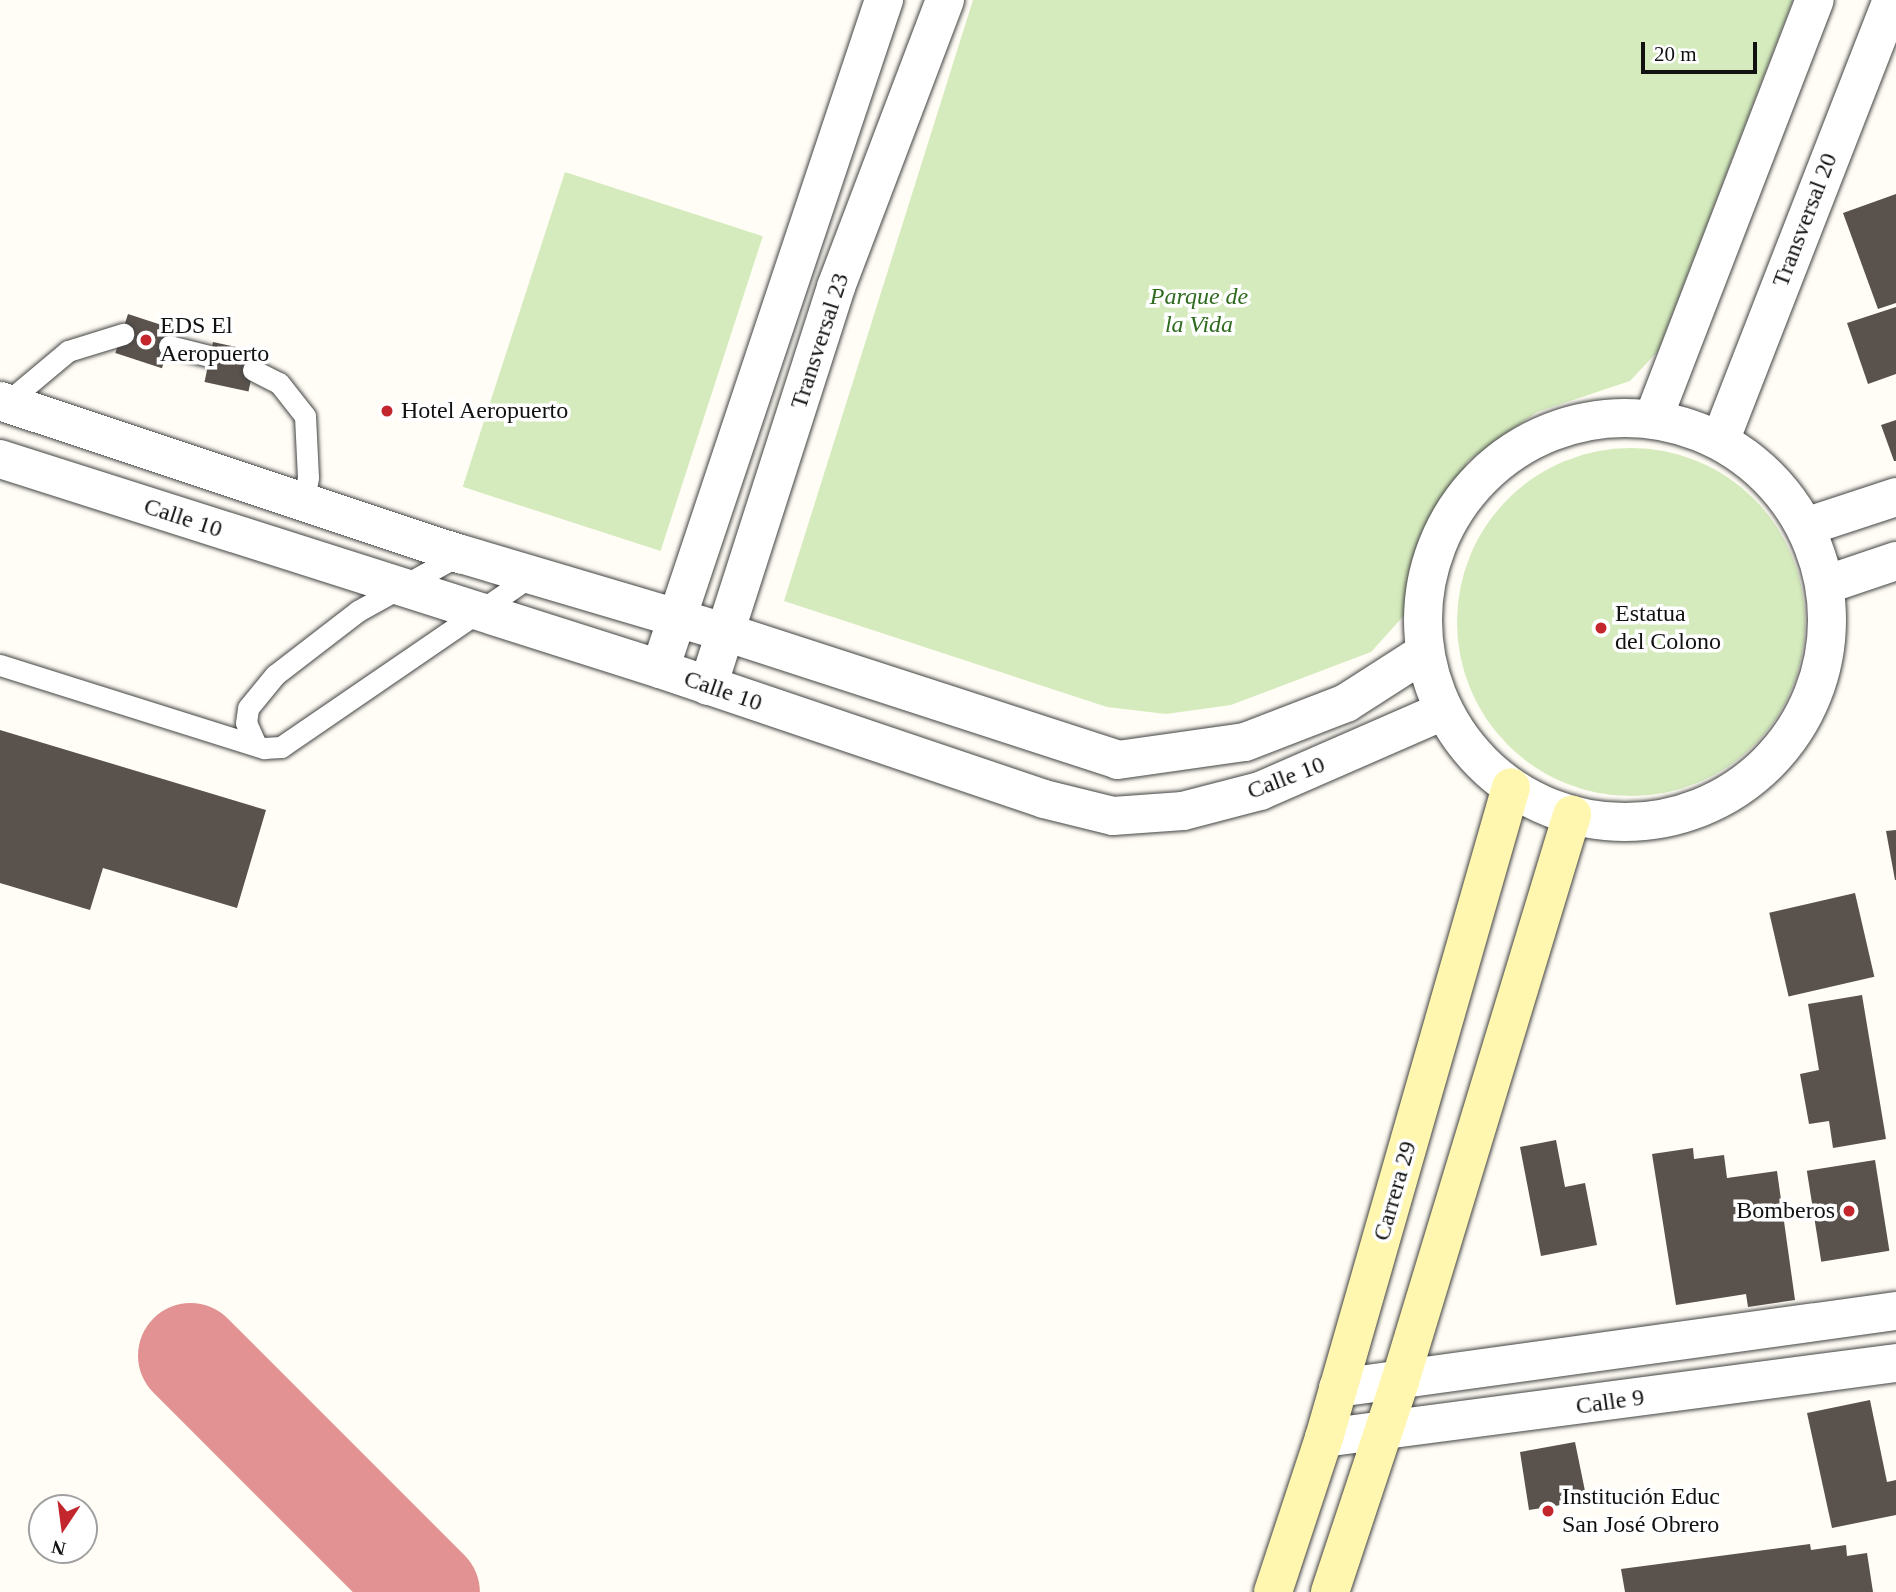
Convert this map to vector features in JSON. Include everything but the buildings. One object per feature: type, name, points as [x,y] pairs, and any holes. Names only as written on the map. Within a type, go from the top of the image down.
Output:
[{"type":"main road","name":"Carrera 29","points":[[1273,1592],[1324,1438],[1511,787]]},
{"type":"main road","points":[[1330,1592],[1380,1433],[1400,1381],[1572,815]]},
{"type":"street","name":"Transversal 23","points":[[660,669],[679,619],[884,0]]},
{"type":"street","name":"Transversal 23","points":[[708,686],[836,287],[945,0]]},
{"type":"street","points":[[1653,419],[1815,0]]},
{"type":"street","name":"Transversal 20","points":[[1720,441],[1892,0]]},
{"type":"street","name":"Calle 10","points":[[3,402],[461,554],[725,632],[1118,760],[1245,742],[1346,702],[1424,653]]},
{"type":"street","points":[[1653,419],[1720,441],[1769,478],[1805,527],[1825,585],[1824,653],[1810,704],[1762,769],[1692,811],[1612,822],[1572,815],[1511,787],[1472,753],[1443,711],[1424,653],[1426,578],[1442,530],[1478,479],[1541,436],[1589,420],[1653,419]]},
{"type":"street","name":"Calle 10","points":[[0,459],[474,613],[660,669],[1044,799],[1113,816],[1182,811],[1260,791],[1443,711]]},
{"type":"street","points":[[1805,527],[1896,497]]},
{"type":"street","points":[[1825,585],[1896,561]]},
{"type":"street","points":[[1113,816],[1118,760]]},
{"type":"street","name":"Calle 9","points":[[1338,1388],[1896,1311]]},
{"type":"street","name":"Calle 9","points":[[1324,1438],[1380,1433],[1896,1363]]},
{"type":"lane","points":[[3,402],[68,351],[122,334]]},
{"type":"lane","points":[[169,346],[209,356]]},
{"type":"lane","points":[[253,370],[279,383],[305,416],[309,477],[304,502]]},
{"type":"lane","points":[[257,745],[246,723],[256,695],[305,648],[396,587],[461,554]]},
{"type":"lane","points":[[0,665],[273,749],[298,738],[474,613],[531,576]]},
{"type":"green space","name":"Parque de la Vida","points":[[973,0],[1793,0],[1658,351],[1630,381],[1537,412],[1468,461],[1436,522],[1418,600],[1371,652],[1231,705],[1166,714],[1107,707],[784,601]]},
{"type":"green space","points":[[565,172],[763,236],[661,551],[463,487]]},
{"type":"green space","points":[[1631,448],[1665,451],[1698,461],[1728,477],[1754,499],[1776,525],[1792,555],[1802,588],[1805,622],[1802,656],[1792,689],[1776,719],[1754,745],[1728,767],[1698,783],[1665,793],[1631,796],[1597,793],[1564,783],[1534,767],[1508,745],[1486,719],[1470,689],[1460,656],[1457,622],[1460,588],[1470,555],[1486,525],[1508,499],[1534,477],[1564,461],[1597,451]]},
{"type":"taxiway","points":[[190,1355],[427,1592]]},
{"type":"place","name":"EDS El Aeropuerto","points":[[146,340]]},
{"type":"place","name":"Hotel Aeropuerto","points":[[387,411]]},
{"type":"place","name":"Estatua del Colono","points":[[1601,628]]},
{"type":"place","name":"Bomberos","points":[[1849,1211]]},
{"type":"place","name":"Institución Educ San José Obrero","points":[[1548,1511]]}]
